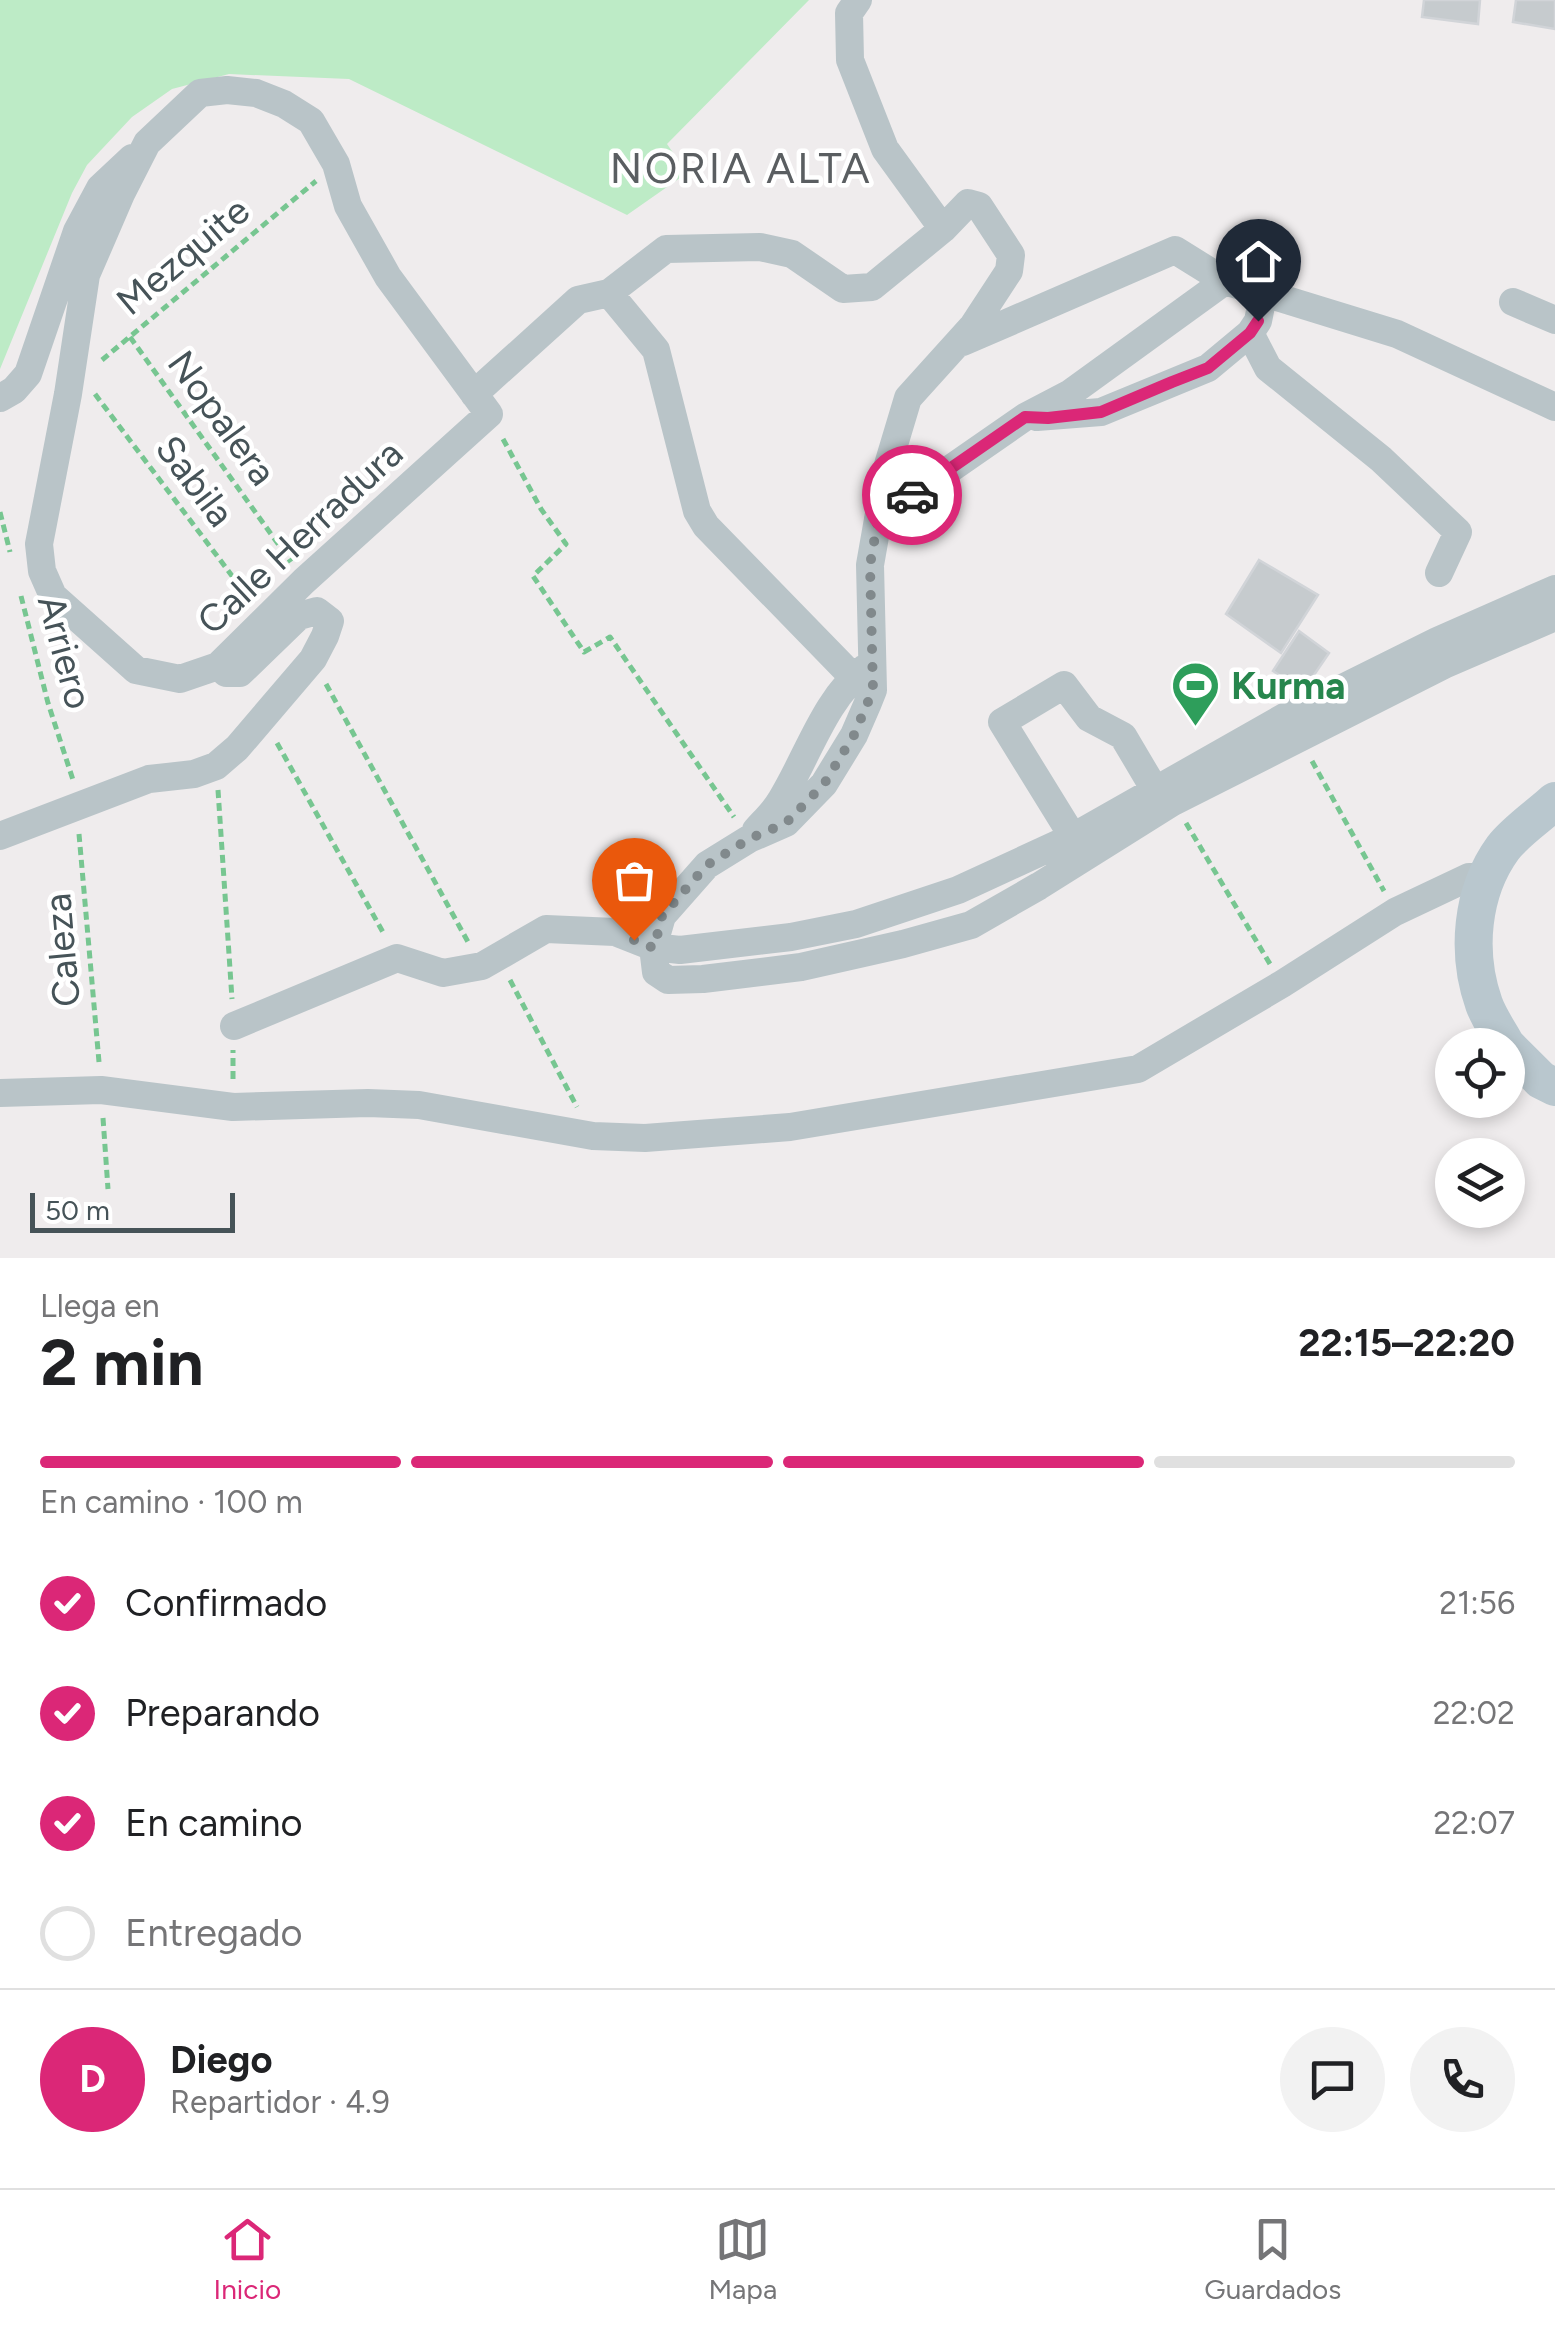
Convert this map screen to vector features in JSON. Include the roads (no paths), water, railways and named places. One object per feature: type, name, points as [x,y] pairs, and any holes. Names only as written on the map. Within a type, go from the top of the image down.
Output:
[{"type":"main road","points":[[1497,1028],[1485,1005],[1475,966],[1478,902],[1504,847],[1555,801]]},
{"type":"main road","points":[[1525,1064],[1555,1087]]},
{"type":"street","points":[[858,0],[849,13],[850,60],[885,149],[943,230]]},
{"type":"street","name":"Calle Herradura","points":[[482,404],[388,277],[348,206],[336,164],[311,121],[256,93],[200,93],[147,143],[86,275],[75,385],[39,544],[42,571],[53,596],[136,670],[180,679],[218,666],[482,404],[578,300],[608,292],[666,249],[760,246],[792,254],[843,289],[872,287],[943,230],[968,204],[978,206],[1010,256],[1009,271],[974,326],[957,344]]},
{"type":"street","points":[[0,398],[14,390],[28,374],[77,231],[100,188],[147,143]]},
{"type":"street","points":[[1555,408],[1397,334],[1236,284],[1174,250],[957,344],[908,398],[887,468],[870,565],[866,677],[854,735],[824,784],[786,823],[749,839],[707,865],[662,916],[654,948],[656,972],[668,980],[703,979],[801,966],[903,944],[971,924],[1288,715],[1555,589]]},
{"type":"street","points":[[1025,417],[1101,412],[1208,368],[1250,333],[1258,321],[1262,306],[1236,284]]},
{"type":"street","points":[[878,519],[1025,417],[1069,394],[1236,284]]},
{"type":"street","points":[[608,292],[656,350],[697,511],[706,526],[866,677]]},
{"type":"street","points":[[1513,302],[1555,320]]},
{"type":"street","points":[[1250,333],[1268,368],[1381,458],[1458,532],[1439,573]]},
{"type":"street","points":[[0,836],[149,779],[194,774],[216,766],[237,748],[312,659],[330,621],[317,611],[299,616],[240,673],[226,673],[218,666]]},
{"type":"street","points":[[234,1026],[397,958],[443,973],[490,962],[546,929],[615,932],[654,948],[680,950],[856,924],[958,890],[1299,738],[1444,664],[1555,618]]},
{"type":"street","points":[[1073,837],[1002,722],[1064,685],[1089,718],[1122,736],[1164,796]]},
{"type":"street","points":[[0,1093],[101,1090],[233,1107],[419,1105],[593,1136],[645,1138],[790,1127],[1138,1069],[1395,912],[1469,877],[1488,877]]},
{"type":"place","name":"Kurma","points":[[1196,728]]},
{"type":"district","name":"NORIA ALTA","points":[[741,168]]}]
